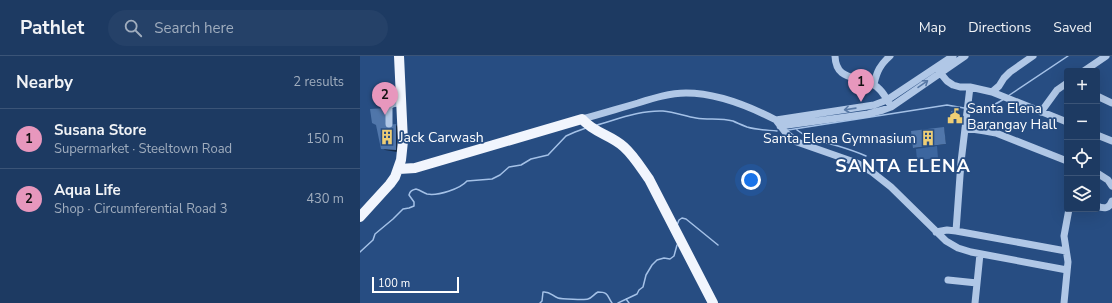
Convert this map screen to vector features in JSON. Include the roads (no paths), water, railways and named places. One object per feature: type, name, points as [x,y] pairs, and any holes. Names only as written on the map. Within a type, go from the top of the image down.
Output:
[{"type":"main road","points":[[360,217],[390,184],[399,169],[403,151],[399,56]]},
{"type":"main road","points":[[399,169],[415,168],[582,119],[592,128],[624,146],[631,154],[648,179],[713,303]]},
{"type":"street","points":[[835,56],[837,68],[842,73],[874,84],[885,95],[889,103]]},
{"type":"street","points":[[874,84],[876,73],[890,56]]},
{"type":"street","points":[[778,123],[868,114],[883,110],[889,103],[937,70],[953,56]]},
{"type":"street","points":[[937,70],[965,56]]},
{"type":"street","points":[[992,92],[1010,72],[1033,56]]},
{"type":"street","points":[[1088,68],[1106,56]]},
{"type":"street","points":[[937,70],[953,85],[992,92],[1064,121]]},
{"type":"street","points":[[1041,112],[1058,90],[1064,85]]},
{"type":"street","points":[[956,231],[970,87]]},
{"type":"street","points":[[582,119],[672,94],[686,93],[715,97],[734,102],[759,111],[778,123],[786,133],[797,142],[852,161],[872,172],[891,187],[946,241],[958,248],[980,254],[1067,270]]},
{"type":"street","points":[[1100,97],[1112,103]]},
{"type":"street","points":[[390,124],[389,107],[392,104],[401,102]]},
{"type":"street","points":[[965,128],[996,133],[1064,160]]},
{"type":"street","points":[[1100,136],[1112,141]]},
{"type":"street","points":[[1100,175],[1108,180],[1112,186]]},
{"type":"street","points":[[1100,207],[1107,208],[1110,206],[1112,201]]},
{"type":"street","points":[[1064,303],[1068,262],[1064,236],[1068,212]]},
{"type":"street","points":[[936,232],[947,230],[956,231],[1066,251]]},
{"type":"street","points":[[976,303],[980,254]]},
{"type":"street","points":[[948,280],[977,283]]},
{"type":"waterway","points":[[1008,96],[1068,56]]},
{"type":"waterway","points":[[970,109],[988,107],[1004,99]]},
{"type":"waterway","points":[[788,130],[947,105],[964,108]]},
{"type":"waterway","points":[[597,125],[638,113],[663,111],[696,118],[728,120],[751,128],[777,131]]},
{"type":"waterway","points":[[360,252],[373,240],[375,234],[403,209],[414,206],[414,202],[409,195],[412,190],[416,189],[427,194],[437,194],[459,187],[467,181],[492,179],[500,175],[509,167],[521,165],[531,159],[548,155],[566,136],[586,128]]},
{"type":"waterway","points":[[797,130],[822,142],[845,148],[866,156]]},
{"type":"waterway","points":[[677,225],[679,220],[682,218],[686,219],[718,245]]},
{"type":"waterway","points":[[618,303],[637,294],[643,287],[646,275],[652,265],[657,260],[664,258],[670,259],[674,256],[677,245]]},
{"type":"waterway","points":[[540,303],[542,301],[543,292],[564,299],[588,299],[598,292],[602,292],[607,295],[612,303]]},
{"type":"waterway","points":[[626,299],[629,303]]},
{"type":"place","name":"Susana Store","points":[[861,102]]},
{"type":"place","name":"Aqua Life","points":[[385,115]]},
{"type":"place","name":"Santa Elena Barangay Hall","points":[[955,116]]},
{"type":"place","name":"Jack Carwash","points":[[387,137]]},
{"type":"place","name":"Santa Elena Gymnasium","points":[[928,138]]},
{"type":"district","name":"SANTA ELENA","points":[[903,166]]}]
